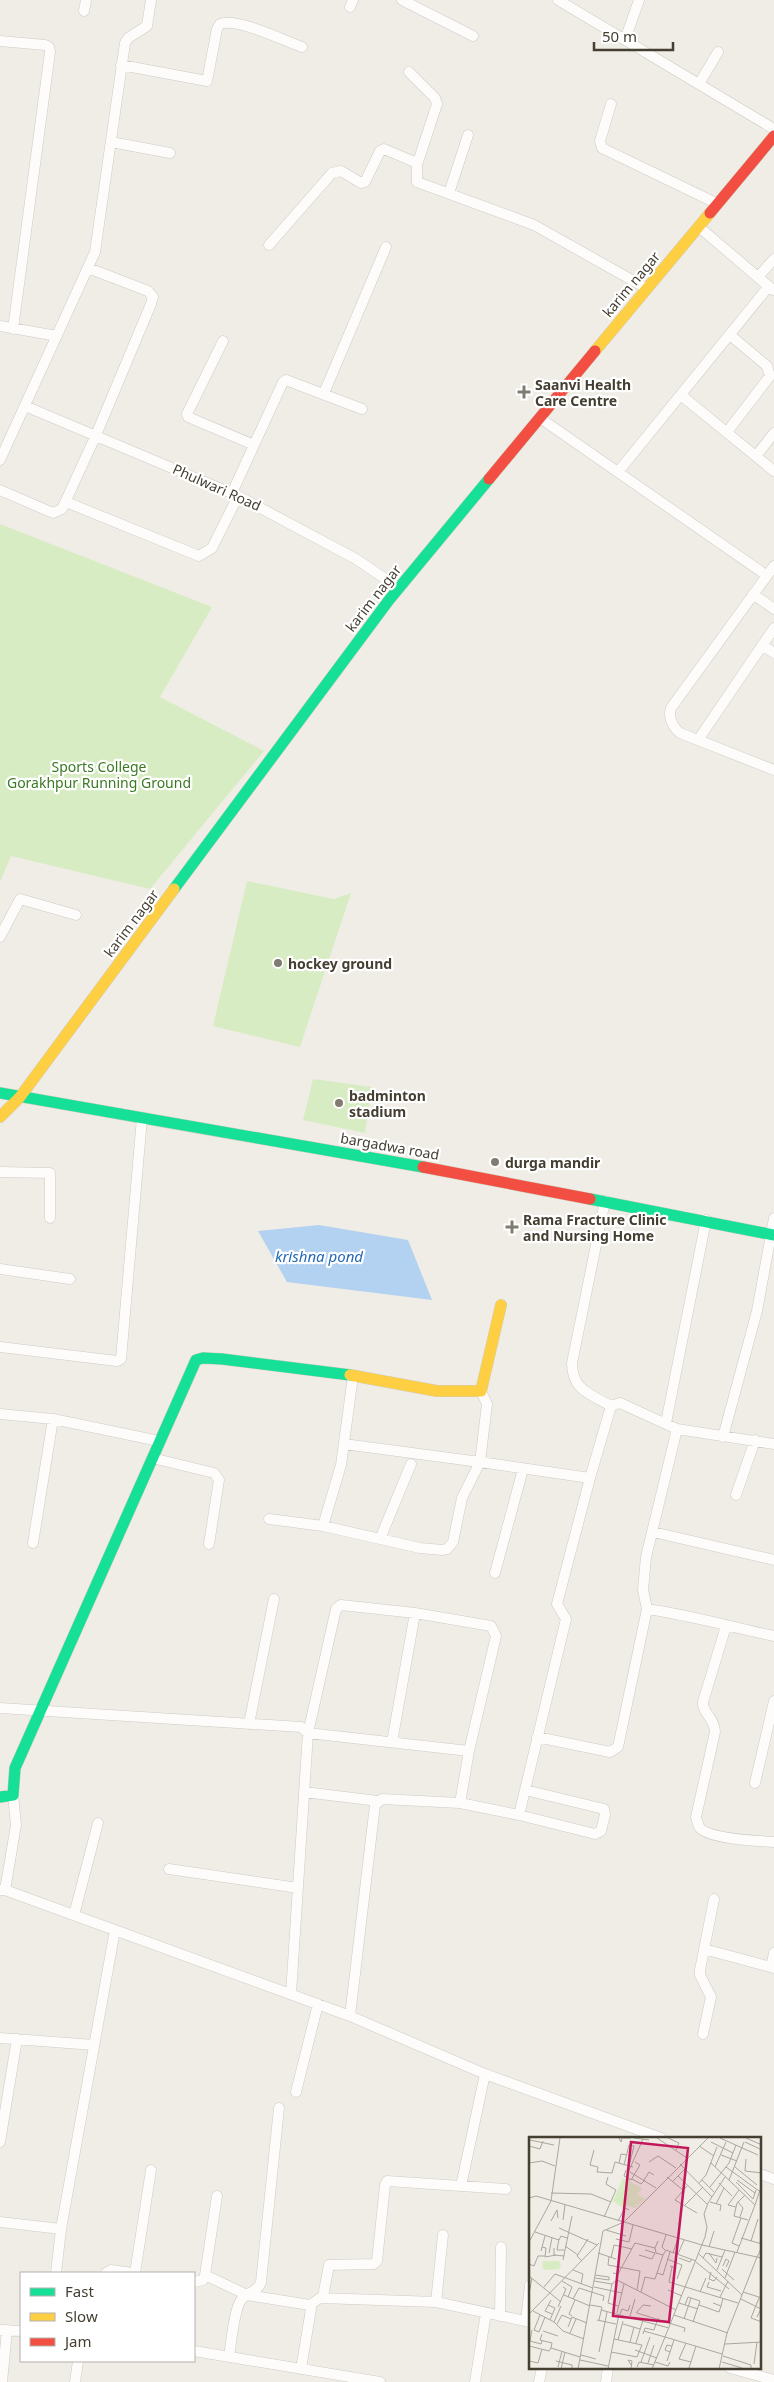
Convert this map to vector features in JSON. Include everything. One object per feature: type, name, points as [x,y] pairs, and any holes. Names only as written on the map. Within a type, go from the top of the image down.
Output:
[{"type":"street","points":[[84,11],[86,0]]},
{"type":"street","points":[[0,460],[95,252],[126,39],[147,26],[151,0]]},
{"type":"street","points":[[402,0],[473,36]]},
{"type":"street","points":[[558,0],[774,129]]},
{"type":"street","points":[[625,40],[639,0]]},
{"type":"street","points":[[122,65],[207,82],[217,29],[220,24],[226,22],[262,32],[302,47]]},
{"type":"street","points":[[0,42],[45,45],[49,47],[50,52],[13,329]]},
{"type":"street","points":[[699,84],[718,52]]},
{"type":"street","points":[[409,72],[434,98],[437,104],[417,164],[417,182],[534,225],[646,288]]},
{"type":"street","points":[[611,104],[600,141],[602,148],[718,204]]},
{"type":"street","points":[[449,193],[468,135]]},
{"type":"street","name":"karim nagar","points":[[0,1117],[20,1096],[399,588],[774,136]]},
{"type":"street","points":[[111,142],[170,152]]},
{"type":"street","points":[[269,245],[334,172],[341,172],[361,182],[365,182],[380,151],[384,149],[417,164]]},
{"type":"street","points":[[618,472],[730,335],[772,288],[699,227]]},
{"type":"street","points":[[324,393],[386,247]]},
{"type":"street","points":[[758,277],[774,259]]},
{"type":"street","points":[[0,490],[53,513],[59,512],[66,502],[96,435],[153,297],[148,291],[88,268]]},
{"type":"street","points":[[0,326],[58,336]]},
{"type":"street","points":[[727,432],[772,372],[730,335]]},
{"type":"street","points":[[223,341],[187,414],[188,417],[254,445]]},
{"type":"street","points":[[66,502],[199,556],[212,548],[254,445],[283,382],[289,380],[362,409]]},
{"type":"street","points":[[682,396],[774,471]]},
{"type":"street","name":"Phulwari Road","points":[[25,406],[235,494],[356,559],[399,588]]},
{"type":"street","points":[[540,418],[766,575]]},
{"type":"street","points":[[756,456],[774,433]]},
{"type":"street","points":[[774,566],[672,708],[670,719],[675,729],[680,733],[774,770]]},
{"type":"street","points":[[753,594],[774,609]]},
{"type":"street","points":[[698,740],[774,628]]},
{"type":"street","points":[[762,645],[774,653]]},
{"type":"street","points":[[0,937],[20,899],[76,915]]},
{"type":"street","name":"bargadwa road","points":[[0,1093],[606,1201],[772,1234]]},
{"type":"street","points":[[0,1346],[70,1356],[117,1361],[121,1359],[142,1118]]},
{"type":"street","points":[[0,1172],[50,1173],[50,1218]]},
{"type":"street","points":[[606,1201],[572,1363],[572,1372],[578,1386],[611,1406],[620,1403],[677,1429],[774,1444]]},
{"type":"street","points":[[723,1436],[757,1311],[774,1218]]},
{"type":"street","points":[[666,1424],[706,1220]]},
{"type":"street","points":[[0,1269],[70,1280]]},
{"type":"street","points":[[269,1518],[324,1526],[420,1548],[447,1549],[453,1542],[462,1498],[480,1462],[487,1404],[481,1391],[501,1305]]},
{"type":"street","points":[[481,1391],[467,1393],[353,1376],[203,1358],[196,1360],[192,1365],[15,1768],[13,1795],[16,1825],[3,1890],[350,2016],[485,2074],[657,2137]]},
{"type":"street","points":[[324,1526],[341,1464],[353,1376]]},
{"type":"street","points":[[519,1815],[566,1619],[557,1604],[611,1406]]},
{"type":"street","points":[[0,1414],[53,1419],[159,1441]]},
{"type":"street","points":[[33,1543],[53,1419]]},
{"type":"street","points":[[537,1737],[610,1752],[615,1751],[618,1747],[647,1609],[643,1590],[646,1557],[677,1429]]},
{"type":"street","points":[[736,1495],[755,1440]]},
{"type":"street","points":[[344,1444],[590,1478]]},
{"type":"street","points":[[152,1458],[214,1473],[217,1476],[219,1480],[209,1544]]},
{"type":"street","points":[[380,1539],[410,1464]]},
{"type":"street","points":[[496,1574],[523,1470]]},
{"type":"street","points":[[653,1532],[774,1560]]},
{"type":"street","points":[[249,1724],[274,1599]]},
{"type":"street","points":[[291,1994],[308,1733],[336,1609],[339,1606],[415,1614],[491,1626],[494,1630],[496,1636],[469,1751],[460,1804]]},
{"type":"street","points":[[647,1609],[694,1616],[726,1626],[774,1636]]},
{"type":"street","points":[[392,1742],[415,1614]]},
{"type":"street","points":[[726,1626],[703,1702],[703,1706],[714,1721],[715,1732],[696,1817],[697,1823],[705,1832],[742,1840],[774,1842]]},
{"type":"street","points":[[755,1783],[774,1701]]},
{"type":"street","points":[[0,1708],[301,1727],[308,1733],[469,1751]]},
{"type":"street","points":[[304,1792],[378,1801],[382,1799],[460,1804],[519,1815],[595,1834],[601,1831],[605,1815],[604,1809],[525,1790]]},
{"type":"street","points":[[0,1796],[13,1795]]},
{"type":"street","points":[[350,2016],[375,1806],[378,1801]]},
{"type":"street","points":[[74,1915],[98,1823]]},
{"type":"street","points":[[169,1869],[298,1888]]},
{"type":"street","points":[[703,2034],[711,1997],[700,1975],[714,1899]]},
{"type":"street","points":[[56,2272],[61,2229],[115,1930]]},
{"type":"street","points":[[704,1949],[772,1967],[774,1953]]},
{"type":"street","points":[[296,2092],[318,2004]]},
{"type":"street","points":[[0,2038],[94,2046]]},
{"type":"street","points":[[0,2142],[17,2039]]},
{"type":"street","points":[[461,2186],[485,2074]]},
{"type":"street","points":[[229,2357],[238,2305],[245,2294],[260,2286],[261,2282],[279,2108]]},
{"type":"street","points":[[134,2272],[151,2170]]},
{"type":"street","points":[[762,2175],[774,2179]]},
{"type":"street","points":[[322,2298],[329,2265],[374,2264],[377,2261],[387,2181],[506,2189]]},
{"type":"street","points":[[195,2282],[203,2280],[205,2275],[216,2196]]},
{"type":"street","points":[[0,2222],[61,2229]]},
{"type":"street","points":[[436,2302],[443,2234]]},
{"type":"street","points":[[500,2316],[501,2248]]},
{"type":"street","points":[[108,2272],[111,2270],[126,2272]]},
{"type":"street","points":[[205,2275],[245,2294],[310,2305],[322,2298],[436,2302],[528,2322],[529,2304]]},
{"type":"street","points":[[300,2369],[311,2309],[310,2305]]},
{"type":"street","points":[[475,2382],[486,2314]]},
{"type":"street","points":[[2,2382],[4,2330],[20,2332]]},
{"type":"street","points":[[195,2352],[380,2382]]},
{"type":"street","points":[[75,2382],[78,2362]]},
{"type":"street","points":[[737,2370],[774,2380]]},
{"type":"green space","name":"Sports College Gorakhpur Running Ground","points":[[0,524],[212,607],[160,697],[264,751],[150,889],[11,856],[0,882]]},
{"type":"green space","name":"hockey ground","points":[[247,881],[334,899],[351,893],[300,1047],[213,1026]]},
{"type":"green space","name":"badminton stadium","points":[[313,1079],[372,1087],[365,1133],[303,1120]]},
{"type":"water","name":"krishna pond","points":[[319,1225],[408,1240],[432,1300],[287,1282],[258,1231]]},
{"type":"traffic: fast","points":[[174,889],[389,600],[489,479]]},
{"type":"traffic: fast","points":[[0,1093],[423,1167]]},
{"type":"traffic: fast","points":[[590,1199],[774,1235]]},
{"type":"traffic: fast","points":[[0,1797],[13,1795],[15,1768],[196,1360],[203,1358],[222,1359],[350,1375]]},
{"type":"traffic: slow","points":[[595,351],[710,213]]},
{"type":"traffic: slow","points":[[0,1117],[20,1097],[174,889]]},
{"type":"traffic: slow","points":[[350,1375],[437,1391],[481,1391],[501,1305]]},
{"type":"traffic: jam","points":[[710,213],[774,136]]},
{"type":"traffic: jam","points":[[489,479],[595,351]]},
{"type":"traffic: jam","points":[[423,1167],[590,1199]]},
{"type":"place","name":"Saanvi Health Care Centre","points":[[524,392]]},
{"type":"place","name":"hockey ground","points":[[278,963]]},
{"type":"place","name":"badminton stadium","points":[[339,1103]]},
{"type":"place","name":"durga mandir","points":[[495,1162]]},
{"type":"place","name":"Rama Fracture Clinic and Nursing Home","points":[[512,1227]]}]
